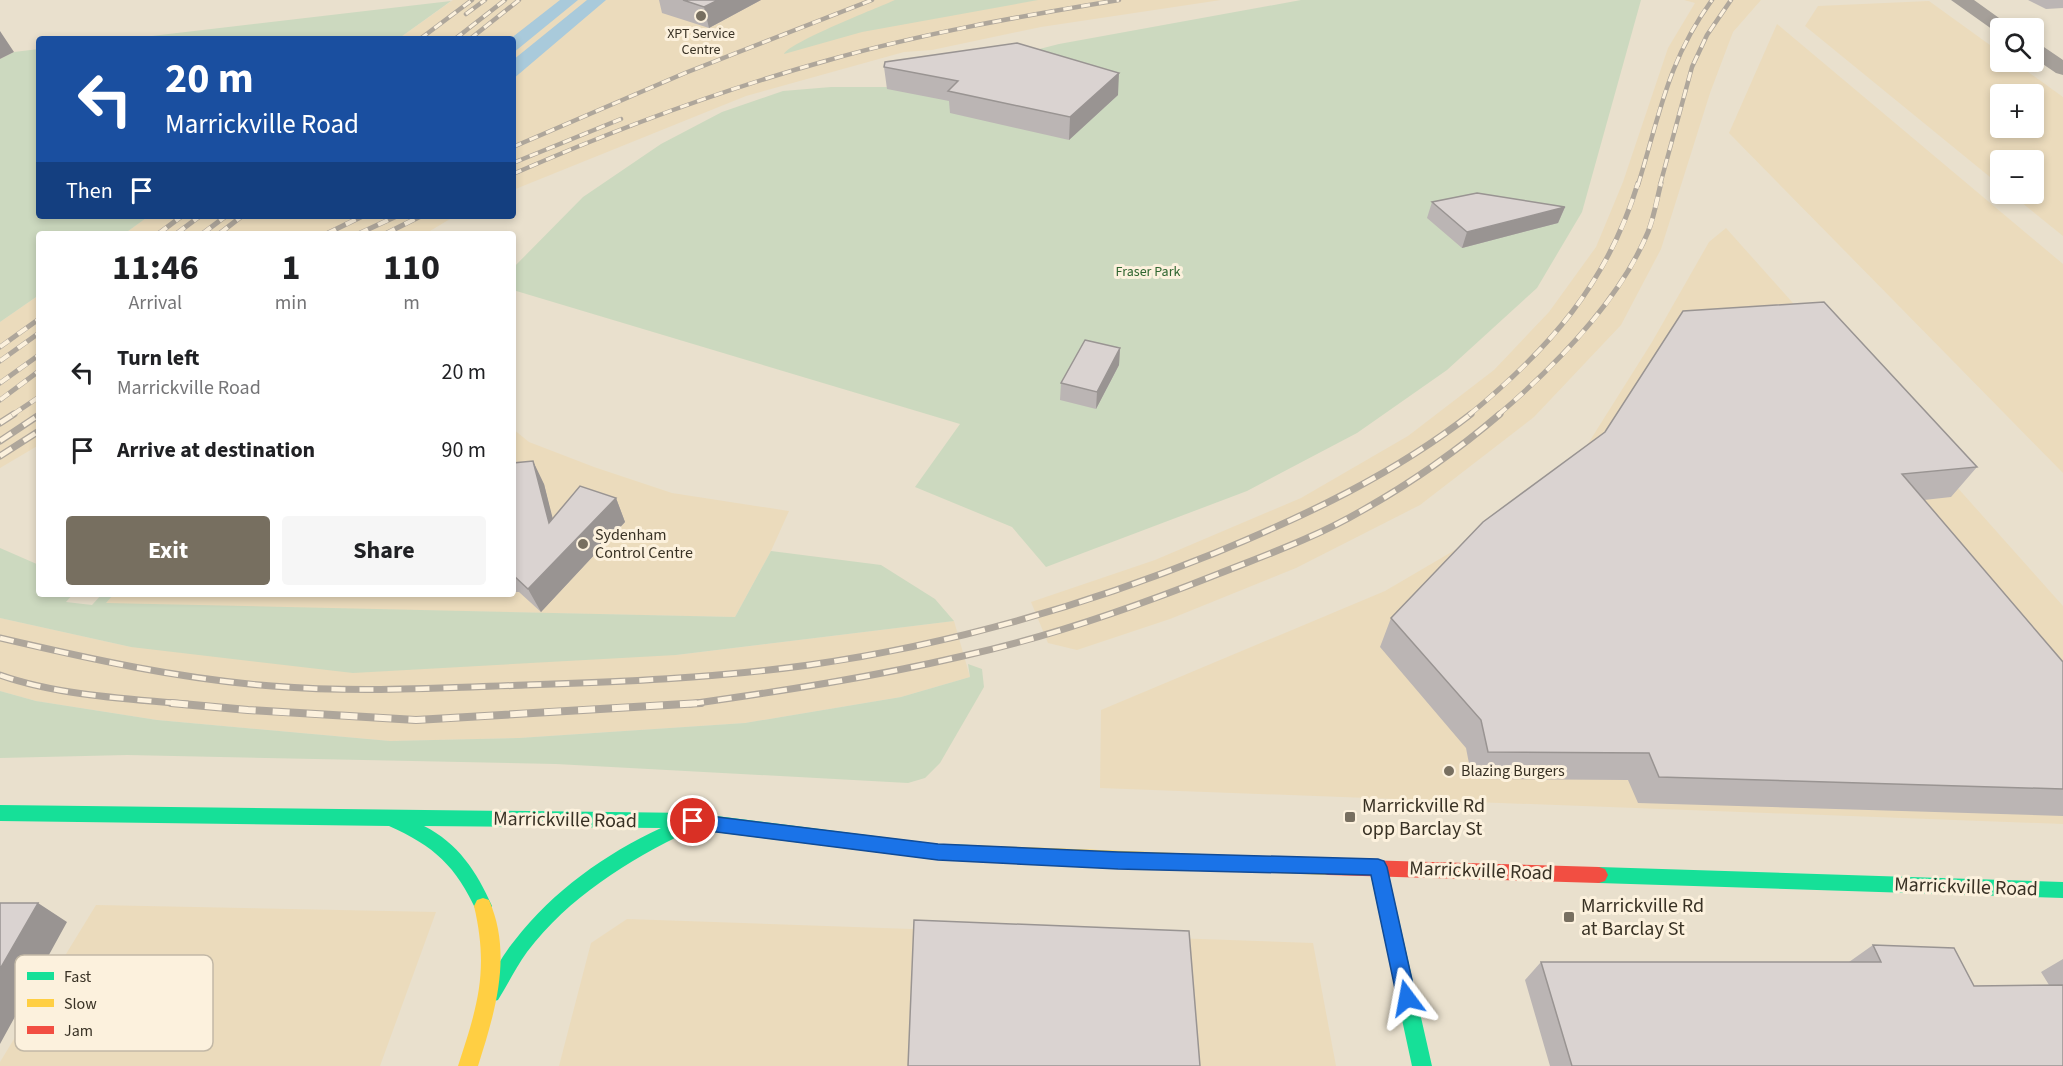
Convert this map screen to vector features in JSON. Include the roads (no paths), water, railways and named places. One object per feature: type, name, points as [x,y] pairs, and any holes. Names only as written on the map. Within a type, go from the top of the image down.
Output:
[{"type":"main road","name":"Marrickville Road","points":[[0,813],[693,821],[938,852],[1118,861],[1378,867],[2063,890]]},
{"type":"main road","points":[[390,818],[429,836],[461,864],[483,902],[492,945],[490,993],[468,1066]]},
{"type":"main road","points":[[490,993],[521,946],[558,906],[592,877],[646,842],[693,821]]},
{"type":"main road","points":[[1378,867],[1422,1066]]},
{"type":"street","points":[[1961,0],[1990,19]]},
{"type":"street","points":[[2044,56],[2063,69]]},
{"type":"water","points":[[560,0],[578,0],[516,51],[516,36],[514,36]]},
{"type":"water","points":[[587,0],[606,0],[516,76],[516,58]]},
{"type":"railway","points":[[424,36],[472,0]]},
{"type":"railway","points":[[466,14],[485,0]]},
{"type":"railway","points":[[459,36],[505,0]]},
{"type":"railway","points":[[474,36],[519,0]]},
{"type":"railway","points":[[516,146],[685,73],[872,0]]},
{"type":"railway","points":[[516,173],[669,111],[829,60],[937,33],[1119,0]]},
{"type":"railway","points":[[1638,185],[1666,89],[1685,45],[1712,0]]},
{"type":"railway","points":[[1660,185],[1692,67],[1707,35],[1731,0]]},
{"type":"railway","points":[[516,162],[621,119]]},
{"type":"railway","points":[[1469,415],[1525,365],[1572,312],[1610,253],[1638,183]]},
{"type":"railway","points":[[1498,415],[1563,354],[1603,308],[1636,258],[1648,232],[1661,183]]},
{"type":"railway","points":[[162,231],[178,219]]},
{"type":"railway","points":[[180,231],[196,219]]},
{"type":"railway","points":[[206,231],[222,219]]},
{"type":"railway","points":[[223,231],[238,219]]},
{"type":"railway","points":[[332,231],[357,219]]},
{"type":"railway","points":[[364,231],[390,219]]},
{"type":"railway","points":[[391,231],[415,219]]},
{"type":"railway","points":[[0,347],[36,321]]},
{"type":"railway","points":[[0,361],[36,335]]},
{"type":"railway","points":[[0,383],[36,357]]},
{"type":"railway","points":[[0,400],[36,373]]},
{"type":"railway","points":[[12,415],[36,399]]},
{"type":"railway","points":[[0,423],[14,414]]},
{"type":"railway","points":[[0,638],[101,661],[169,673],[238,683],[304,688],[367,690],[632,681],[809,665],[913,647],[964,635],[1066,606],[1166,572],[1249,539],[1348,492],[1411,456],[1471,414]]},
{"type":"railway","points":[[694,703],[827,683],[929,664],[1028,640],[1124,609],[1273,553],[1346,520],[1399,489],[1434,465],[1500,414]]},
{"type":"railway","points":[[0,441],[36,417]]},
{"type":"railway","points":[[0,456],[36,433]]},
{"type":"railway","points":[[0,675],[68,692],[187,704]]},
{"type":"railway","points":[[171,703],[416,720],[694,703]]},
{"type":"railway","points":[[690,704],[694,703]]},
{"type":"railway","points":[[694,703],[701,703]]},
{"type":"place","name":"XPT Service Centre","points":[[701,16]]},
{"type":"place","name":"Sydenham Control Centre","points":[[583,544]]},
{"type":"place","name":"Blazing Burgers","points":[[1449,771]]},
{"type":"place","name":"Marrickville Rd opp Barclay St","points":[[1350,817]]},
{"type":"place","name":"Marrickville Rd at Barclay St","points":[[1569,917]]},
{"type":"park label","name":"Fraser Park","points":[[1148,272]]}]
